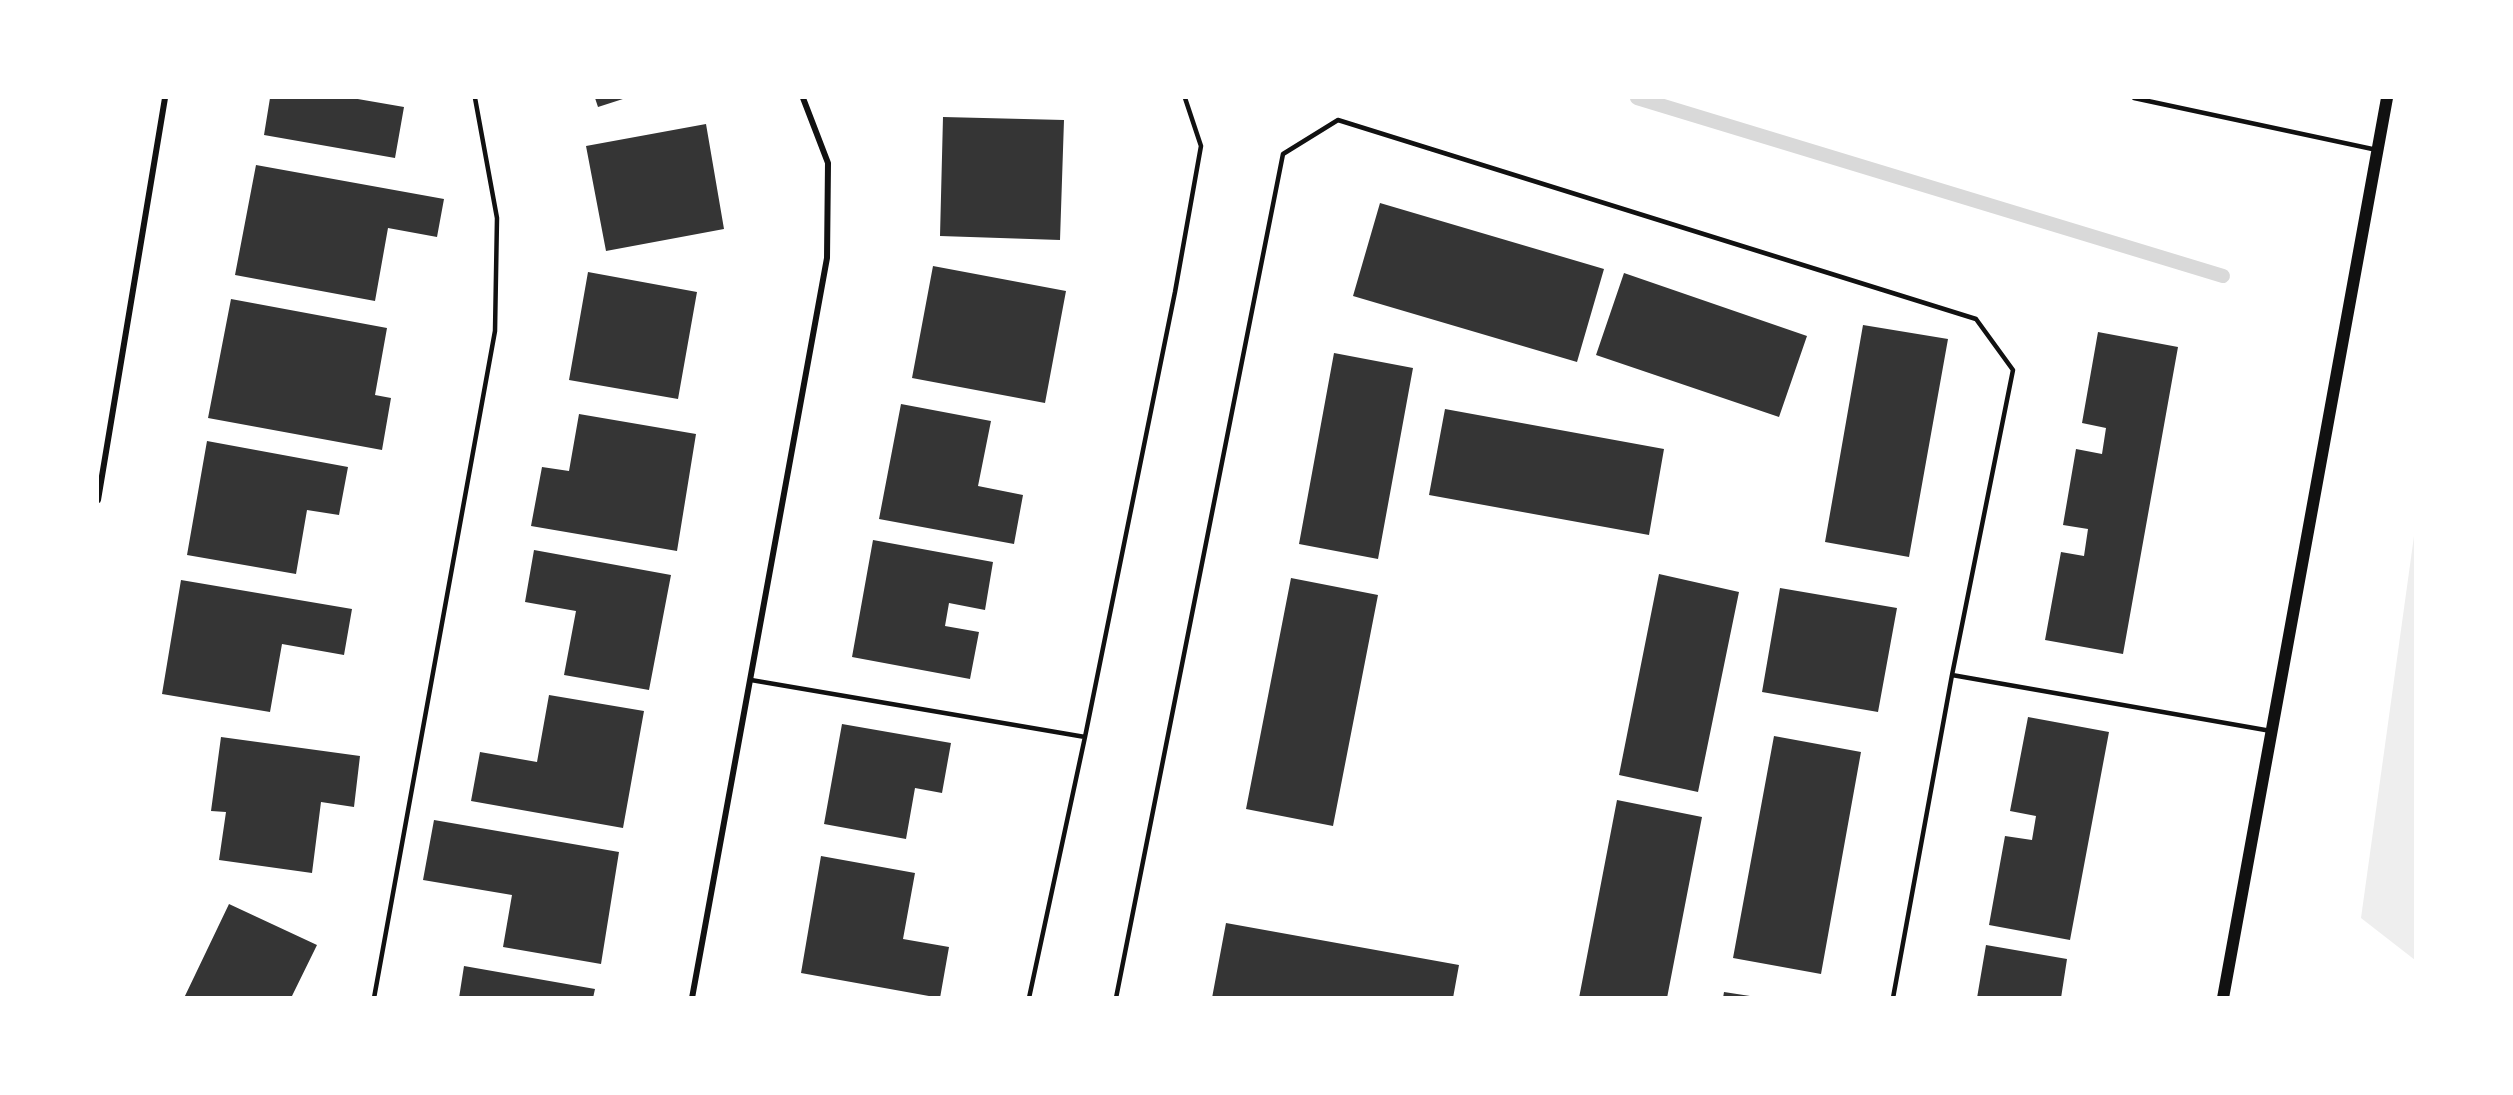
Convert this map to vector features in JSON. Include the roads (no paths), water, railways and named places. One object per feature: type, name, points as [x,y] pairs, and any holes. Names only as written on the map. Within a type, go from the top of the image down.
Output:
[{"type":"main road","points":[[2223,998],[2387,98]]},
{"type":"street","points":[[98,500],[165,98]]},
{"type":"street","points":[[693,998],[827,258],[828,163],[803,98]]},
{"type":"lane","points":[[374,998],[495,331],[497,218],[475,98]]},
{"type":"lane","points":[[1029,998],[1085,737],[1173,303],[1201,146],[1185,98]]},
{"type":"lane","points":[[2134,98],[2378,150]]},
{"type":"lane","points":[[1116,998],[1283,154],[1338,120],[1976,319],[2013,370],[1952,675],[1893,998]]},
{"type":"lane","points":[[1952,675],[2271,731]]},
{"type":"lane","points":[[751,680],[1085,737]]},
{"type":"waterway","points":[[1637,98],[2223,276]]}]
